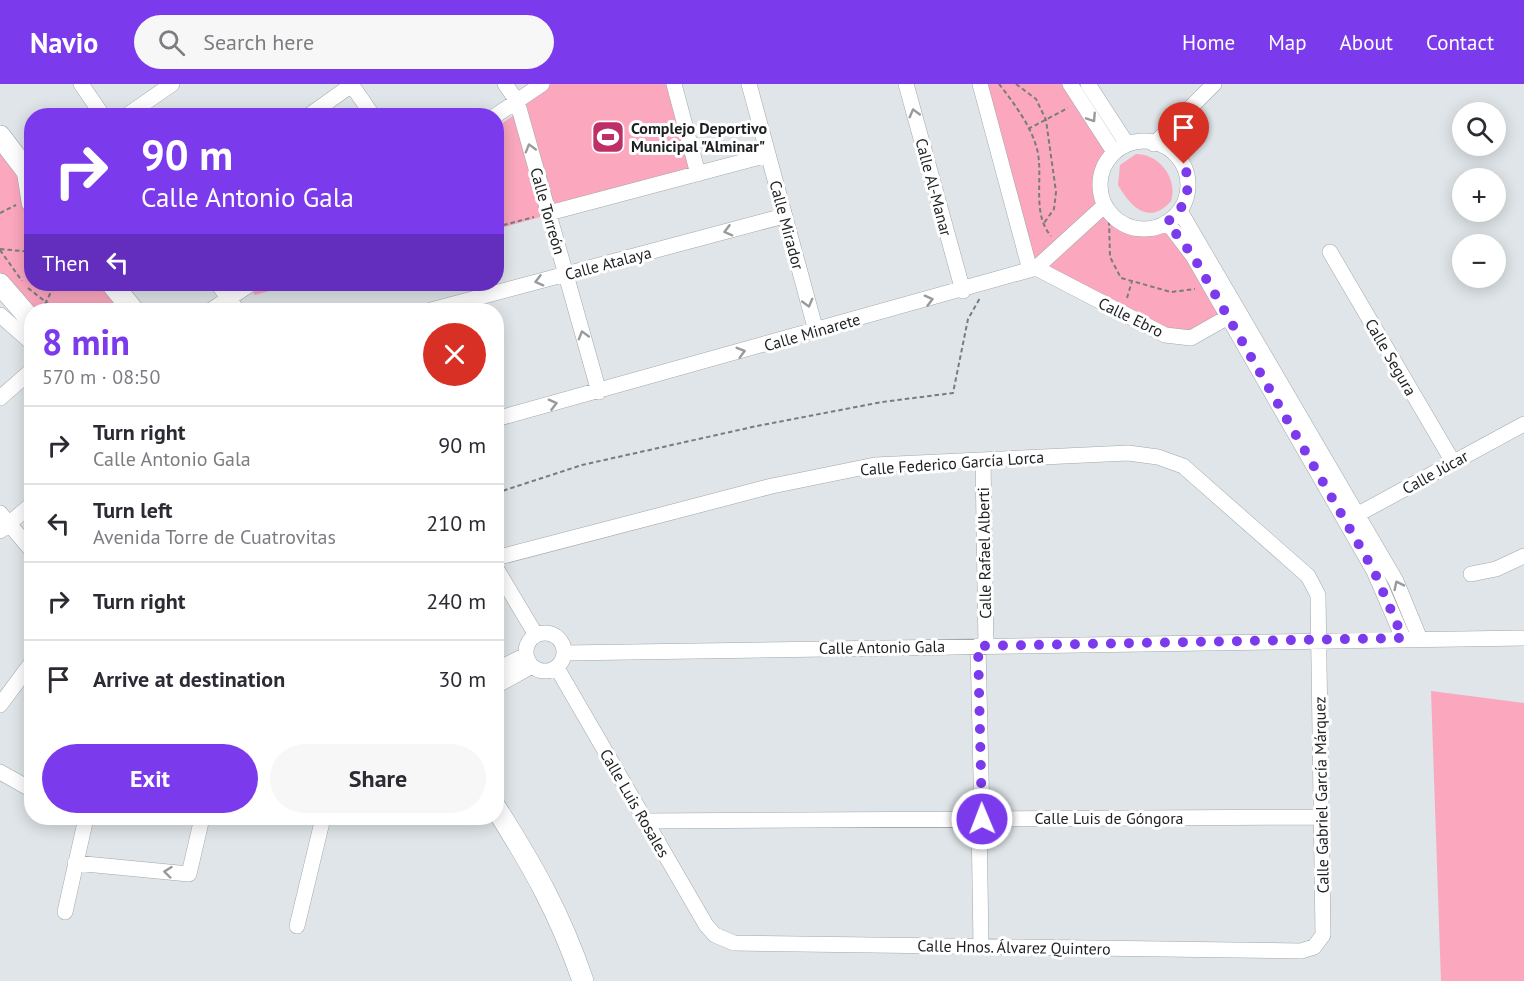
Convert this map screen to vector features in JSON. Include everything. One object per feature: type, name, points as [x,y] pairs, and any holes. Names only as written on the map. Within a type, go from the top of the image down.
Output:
[{"type":"street","points":[[81,84],[98,108]]},
{"type":"street","points":[[138,108],[172,84]]},
{"type":"street","points":[[319,108],[352,84],[368,108]]},
{"type":"street","name":"Calle Torreón","points":[[505,84],[517,101],[599,392]]},
{"type":"street","points":[[504,110],[542,84]]},
{"type":"street","points":[[674,84],[698,174]]},
{"type":"street","name":"Calle Mirador","points":[[749,84],[816,331]]},
{"type":"street","name":"Calle Al-Manar","points":[[906,84],[963,291]]},
{"type":"street","points":[[980,84],[1033,269]]},
{"type":"street","points":[[1070,84],[1120,148]]},
{"type":"street","points":[[1088,84],[1120,148]]},
{"type":"street","points":[[1154,144],[1214,84]]},
{"type":"street","points":[[0,136],[24,168]]},
{"type":"street","points":[[1141,140],[1154,144],[1167,146],[1184,164],[1189,188],[1180,211],[1167,222],[1156,227],[1132,227],[1119,221],[1107,207],[1101,194],[1102,171],[1120,148],[1141,140]]},
{"type":"street","points":[[549,213],[768,155]]},
{"type":"street","name":"Calle Minarete","points":[[504,417],[963,291],[1033,269],[1107,207]]},
{"type":"street","points":[[1180,211],[1352,518],[1403,638]]},
{"type":"street","name":"Calle Atalaya","points":[[504,291],[784,216]]},
{"type":"street","points":[[1167,222],[1208,282],[1352,518],[1396,580],[1420,639]]},
{"type":"street","name":"Calle Segura","points":[[1330,252],[1453,462]]},
{"type":"street","name":"Calle Ebro","points":[[1033,269],[1165,335],[1191,338],[1228,317]]},
{"type":"street","points":[[0,284],[24,312]]},
{"type":"street","points":[[118,291],[127,303]]},
{"type":"street","points":[[235,303],[250,291]]},
{"type":"street","name":"Calle Atalaya","points":[[457,303],[502,291]]},
{"type":"street","points":[[0,315],[24,336]]},
{"type":"street","points":[[0,398],[24,377]]},
{"type":"street","name":"Calle Júcar","points":[[1352,518],[1524,424]]},
{"type":"street","name":"Calle Federico García Lorca","points":[[504,556],[772,486],[864,467],[1128,453],[1158,456],[1183,466],[1308,576],[1318,595],[1318,640]]},
{"type":"street","name":"Calle Rafael Alberti","points":[[981,946],[978,714],[982,646],[983,460]]},
{"type":"street","points":[[24,509],[3,523],[24,543]]},
{"type":"street","points":[[1471,574],[1496,569],[1524,556]]},
{"type":"street","points":[[504,581],[536,635]]},
{"type":"street","points":[[553,634],[561,642],[565,653],[557,668],[544,672],[529,661],[528,644],[536,635],[553,634]]},
{"type":"street","name":"Calle Antonio Gala","points":[[565,653],[1403,638],[1524,638]]},
{"type":"street","name":"Calle Gabriel García Márquez","points":[[1314,947],[1323,935],[1318,640]]},
{"type":"street","points":[[504,668],[529,661]]},
{"type":"street","points":[[504,680],[529,661]]},
{"type":"street","name":"Calle Luis Rosales","points":[[557,668],[706,925],[715,936]]},
{"type":"street","points":[[0,705],[24,673]]},
{"type":"street","points":[[0,772],[24,786]]},
{"type":"street","name":"Calle Luis de Góngora","points":[[645,820],[1321,817]]},
{"type":"street","points":[[504,821],[540,878],[565,929],[584,981]]},
{"type":"street","points":[[65,912],[80,825]]},
{"type":"street","points":[[75,862],[189,874],[200,825]]},
{"type":"street","points":[[297,926],[321,825]]},
{"type":"street","name":"Calle Hnos. Álvarez Quintero","points":[[715,936],[734,943],[1301,951],[1314,947]]},
{"type":"path","points":[[999,84],[1017,108],[1037,149],[1045,230],[1060,246]]},
{"type":"path","points":[[1016,84],[1036,99],[1046,120],[1056,192],[1054,210],[1044,223]]},
{"type":"path","points":[[1028,129],[1081,100]]},
{"type":"path","points":[[0,213],[13,205],[24,207]]},
{"type":"path","points":[[1107,207],[1110,256],[1121,278],[1171,292],[1190,292],[1208,282]]},
{"type":"path","points":[[504,225],[549,213]]},
{"type":"path","points":[[0,249],[24,251]]},
{"type":"path","points":[[0,249],[24,285]]},
{"type":"path","points":[[1122,313],[1132,281]]},
{"type":"path","points":[[504,490],[582,465],[757,426],[882,402],[953,393],[968,319],[988,283]]},
{"type":"path","points":[[31,291],[44,303]]},
{"type":"shaded area","name":"Complejo Deportivo Municipal \"Alminar\"","points":[[542,84],[674,84],[698,174],[549,213],[517,101]]},
{"type":"shaded area","points":[[980,84],[1070,84],[1114,152],[1104,168],[1101,184],[1103,198],[1109,211],[1119,221],[1133,226],[1149,227],[1167,222],[1228,317],[1191,338],[1165,335],[1036,268]]},
{"type":"shaded area","points":[[514,115],[544,216],[504,227],[504,122]]},
{"type":"shaded area","points":[[0,136],[19,161],[24,182],[24,291],[118,291],[127,303],[24,304],[0,284]]},
{"type":"shaded area","points":[[1136,154],[1153,158],[1159,163],[1165,169],[1172,184],[1171,201],[1155,212],[1141,211],[1118,185],[1120,165]]},
{"type":"shaded area","points":[[256,291],[269,291],[255,295],[253,293]]},
{"type":"shaded area","points":[[1431,691],[1524,703],[1524,981],[1441,981]]},
{"type":"place","name":"Complejo Deportivo Municipal \"Alminar\"","points":[[608,137]]},
{"type":"route","points":[[982,819],[978,714],[981,687],[978,646],[1403,638],[1394,612],[1374,571],[1193,256],[1167,222],[1180,211],[1186,200],[1189,188],[1184,164]]}]
